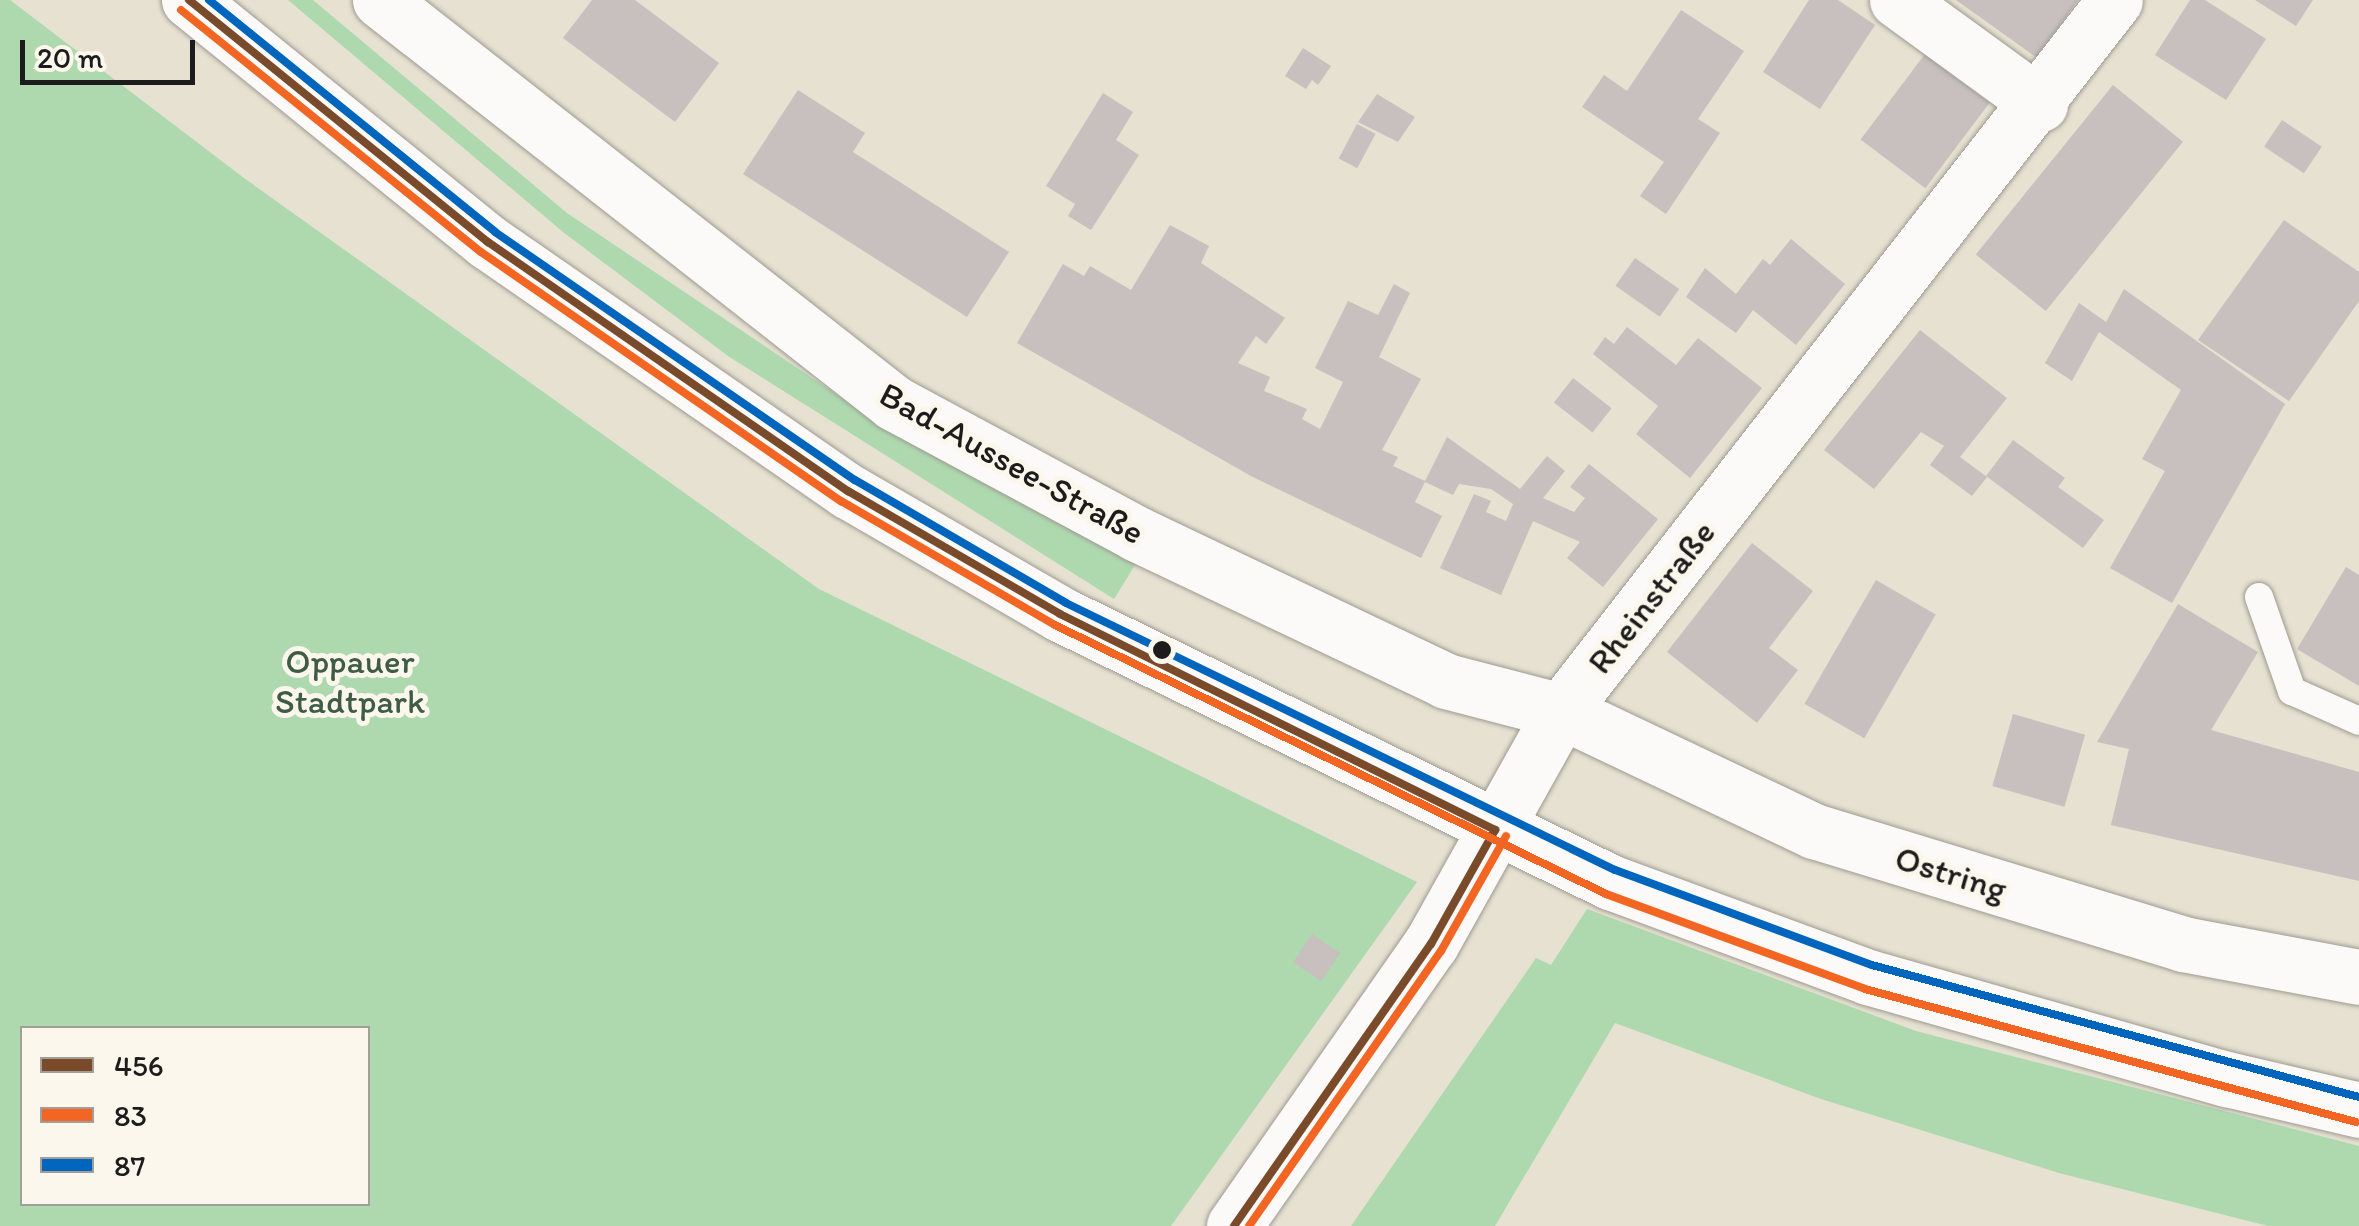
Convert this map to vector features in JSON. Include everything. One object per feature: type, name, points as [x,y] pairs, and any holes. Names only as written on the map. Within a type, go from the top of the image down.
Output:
[{"type":"street","points":[[189,0],[488,242],[848,491],[1060,614],[1495,830],[1610,882],[1868,977],[2227,1080],[2359,1110]]},
{"type":"street","name":"Bad-Aussee-Straße","points":[[380,0],[894,403],[1137,534],[1446,681],[1561,711]]},
{"type":"street","points":[[1897,0],[2040,104]]},
{"type":"street","name":"Rheinstraße","points":[[1234,1226],[1430,944],[1561,711],[2040,104],[2115,0]]},
{"type":"street","name":"Ostring","points":[[1561,711],[1814,831],[2183,944],[2359,978]]},
{"type":"lane","points":[[2258,597],[2292,690],[2359,721]]},
{"type":"green space","name":"Oppauer Stadtpark","points":[[0,0],[10,0],[244,178],[819,589],[1417,882],[1171,1226],[0,1226]]},
{"type":"green space","points":[[288,0],[313,0],[567,213],[894,433],[1140,557],[1114,599],[728,356],[563,232]]},
{"type":"green space","points":[[1587,909],[1916,1031],[2359,1146],[2359,1226],[2268,1226],[2059,1173],[1821,1099],[1615,1023],[1495,1226],[1351,1226],[1536,958],[1551,965]]},
{"type":"building","points":[[592,0],[635,0],[719,63],[675,122],[563,38]]},
{"type":"building","points":[[1809,0],[1838,0],[1875,25],[1820,109],[1763,72]]},
{"type":"building","points":[[1956,0],[2078,0],[2037,58]]},
{"type":"building","points":[[2190,0],[2205,0],[2266,39],[2226,100],[2155,55]]},
{"type":"building","points":[[2255,0],[2313,0],[2296,26]]},
{"type":"building","points":[[1681,10],[1744,51],[1698,119],[1720,133],[1666,214],[1640,196],[1664,162],[1582,107],[1604,75],[1627,91]]},
{"type":"building","points":[[1303,48],[1331,66],[1318,85],[1312,80],[1306,89],[1285,76]]},
{"type":"building","points":[[1925,54],[1990,103],[1925,188],[1861,139]]},
{"type":"building","points":[[2113,85],[2183,142],[2046,311],[1976,254]]},
{"type":"building","points":[[798,90],[865,133],[853,152],[1009,252],[967,317],[743,174]]},
{"type":"building","points":[[1103,93],[1133,112],[1116,140],[1139,155],[1091,230],[1068,216],[1075,204],[1046,186]]},
{"type":"building","points":[[1377,94],[1415,117],[1398,142],[1358,122]]},
{"type":"building","points":[[2282,120],[2322,147],[2304,173],[2264,147]]},
{"type":"building","points":[[1357,124],[1376,134],[1357,168],[1339,158]]},
{"type":"building","points":[[2284,220],[2359,272],[2359,301],[2289,401],[2198,340]]},
{"type":"building","points":[[1170,225],[1209,246],[1201,263],[1285,318],[1266,344],[1256,336],[1238,363],[1270,377],[1264,391],[1307,409],[1302,419],[1320,429],[1343,382],[1315,368],[1348,301],[1378,315],[1394,284],[1410,293],[1379,357],[1421,379],[1382,450],[1398,457],[1393,466],[1425,481],[1447,437],[1520,489],[1547,456],[1565,471],[1543,498],[1574,512],[1585,498],[1570,487],[1589,464],[1658,519],[1603,587],[1567,558],[1580,542],[1533,521],[1501,595],[1440,568],[1474,494],[1491,501],[1486,512],[1506,521],[1513,504],[1491,489],[1459,484],[1453,495],[1425,482],[1415,502],[1442,516],[1421,558],[1251,476],[1017,343],[1063,264],[1084,276],[1090,266],[1131,290]]},
{"type":"building","points":[[1791,239],[1845,284],[1796,345],[1753,310],[1736,333],[1686,297],[1705,268],[1736,294],[1763,259],[1770,265]]},
{"type":"building","points":[[1635,258],[1679,289],[1660,317],[1615,286]]},
{"type":"building","points":[[2124,289],[2285,404],[2172,603],[2110,568],[2165,471],[2142,459],[2181,390],[2099,332],[2072,381],[2045,363],[2079,303],[2106,322]]},
{"type":"building","points":[[1627,327],[1676,365],[1698,338],[1762,388],[1690,478],[1636,434],[1658,406],[1593,354],[1605,337],[1614,344]]},
{"type":"building","points":[[1920,330],[2007,398],[1960,457],[1987,477],[1972,496],[1930,465],[1944,446],[1921,432],[1874,489],[1824,450]]},
{"type":"building","points":[[1573,378],[1612,408],[1593,433],[1554,402]]},
{"type":"building","points":[[2013,440],[2065,478],[2058,487],[2104,520],[2083,548],[1986,476]]},
{"type":"building","points":[[1752,543],[1813,591],[1769,648],[1798,670],[1757,723],[1667,652]]},
{"type":"building","points":[[2346,567],[2359,575],[2359,686],[2297,649]]},
{"type":"building","points":[[1876,580],[1936,614],[1864,738],[1804,704]]},
{"type":"building","points":[[2178,604],[2258,652],[2211,730],[2359,772],[2359,881],[2111,825],[2129,749],[2097,742]]},
{"type":"building","points":[[2013,714],[2085,735],[2064,807],[1992,786]]},
{"type":"building","points":[[1312,934],[1340,953],[1321,981],[1293,962]]},
{"type":"transit line","name":"456","points":[[189,0],[488,242],[848,491],[1060,614],[1495,830]]},
{"type":"transit line","name":"87","points":[[209,0],[495,232],[855,480],[1066,603],[1615,870],[1872,965],[2359,1097]]},
{"type":"transit line","name":"83","points":[[181,10],[481,252],[841,501],[1055,625],[1606,894],[1865,989],[2356,1122]]},
{"type":"transit line","name":"456","points":[[1234,1226],[1431,944],[1495,830]]},
{"type":"transit line","name":"83","points":[[1249,1226],[1441,951],[1506,836]]}]
